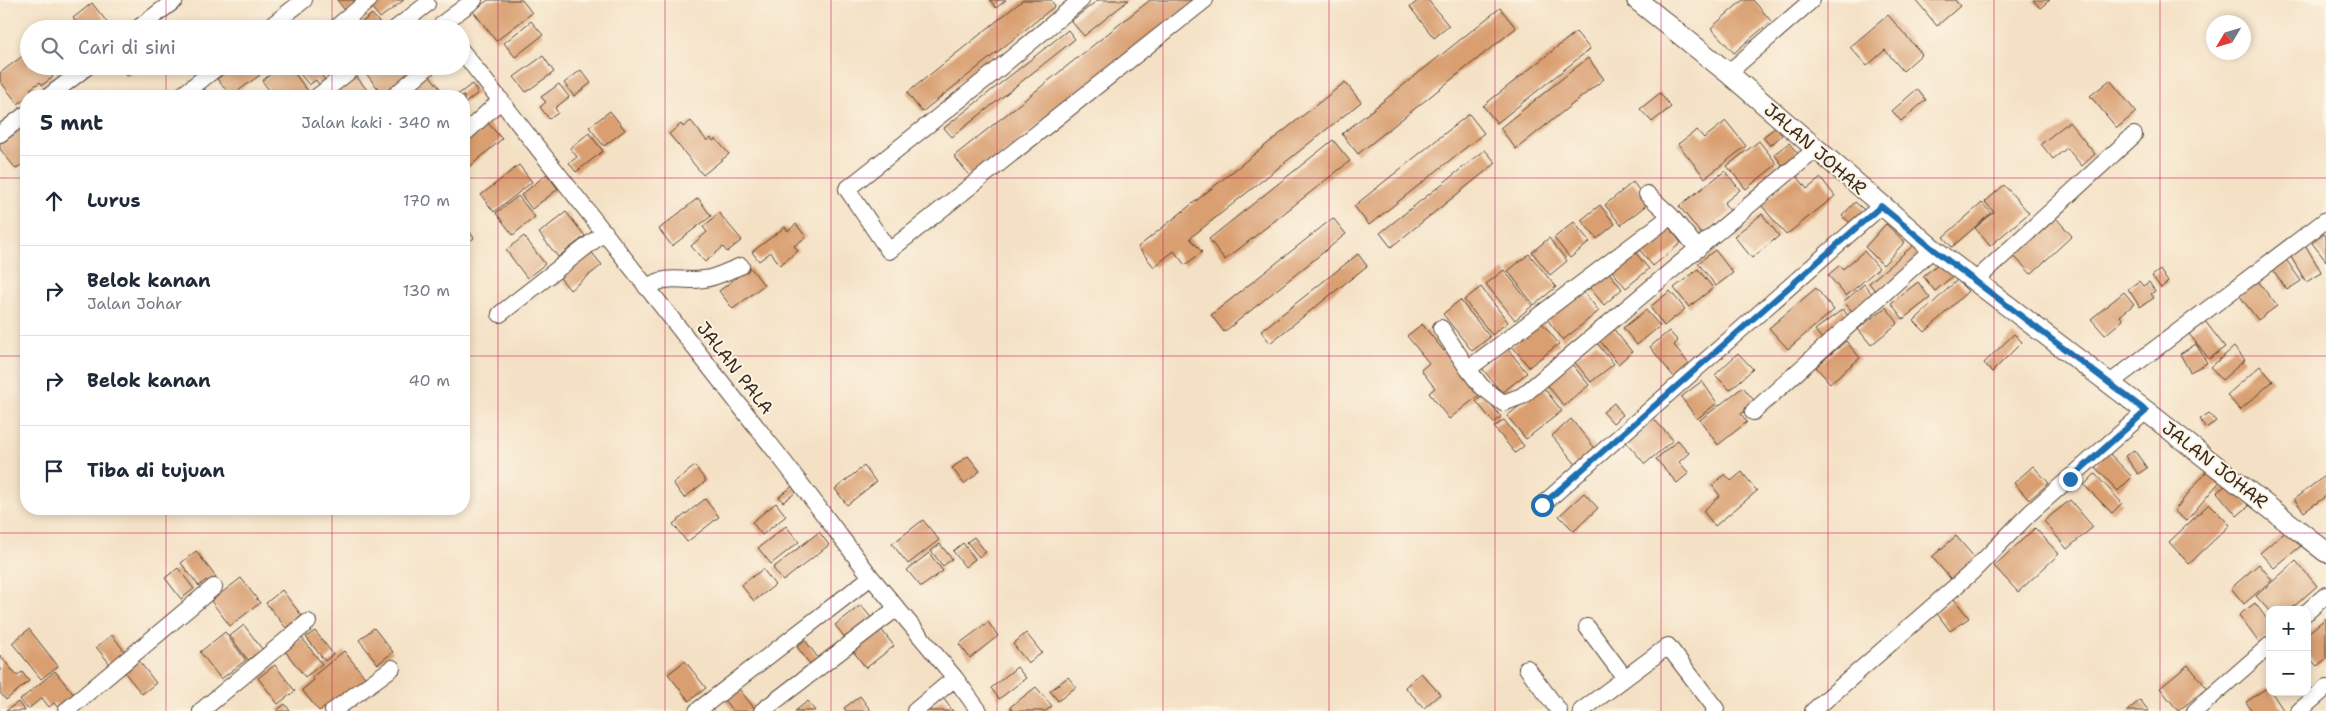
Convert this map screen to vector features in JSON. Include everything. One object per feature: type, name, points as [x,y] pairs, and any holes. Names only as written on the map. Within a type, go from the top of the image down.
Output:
[{"type":"street","points":[[149,20],[175,0]]},
{"type":"street","points":[[278,20],[304,0]]},
{"type":"street","points":[[345,20],[369,0]]},
{"type":"street","points":[[451,20],[474,0]]},
{"type":"street","points":[[1081,0],[993,67],[847,189],[889,251],[1205,0]]},
{"type":"street","name":"JALAN JOHAR","points":[[1637,0],[1728,73],[1815,150],[1933,249],[2146,411],[2326,552]]},
{"type":"street","points":[[1728,73],[1812,0]]},
{"type":"street","points":[[406,20],[426,2],[440,20]]},
{"type":"street","name":"JALAN PALA","points":[[470,61],[784,462],[871,577],[955,678],[977,710]]},
{"type":"street","points":[[57,90],[76,75]]},
{"type":"street","points":[[189,90],[208,75]]},
{"type":"street","points":[[326,90],[345,75]]},
{"type":"street","points":[[401,90],[418,75]]},
{"type":"street","points":[[470,128],[501,100]]},
{"type":"street","points":[[0,134],[20,119]]},
{"type":"street","points":[[1975,281],[2134,135]]},
{"type":"street","points":[[1442,328],[1468,369],[1481,386],[1498,402],[1507,402],[1522,396],[1815,150]]},
{"type":"street","points":[[1648,194],[1671,216],[1698,249]]},
{"type":"street","points":[[1542,505],[1881,206]]},
{"type":"street","points":[[1468,369],[1671,216]]},
{"type":"street","points":[[2110,384],[2326,220]]},
{"type":"street","points":[[500,314],[605,232]]},
{"type":"street","points":[[1753,412],[1933,249]]},
{"type":"street","points":[[646,286],[674,277],[704,279],[741,266]]},
{"type":"street","points":[[1813,711],[1972,572],[2030,513],[2146,411]]},
{"type":"street","points":[[697,711],[871,577]]},
{"type":"street","points":[[66,711],[214,587]]},
{"type":"street","points":[[2311,608],[2326,595]]},
{"type":"street","points":[[762,711],[897,608]]},
{"type":"street","points":[[201,711],[272,654],[308,622]]},
{"type":"street","points":[[1587,627],[1625,678]]},
{"type":"street","points":[[1581,711],[1668,646],[1716,709],[1714,711]]},
{"type":"street","points":[[2195,711],[2266,649]]},
{"type":"street","points":[[333,711],[392,668]]},
{"type":"street","points":[[1526,668],[1559,711]]},
{"type":"street","points":[[915,711],[955,678]]},
{"type":"street","points":[[2300,711],[2326,688]]},
{"type":"building","points":[[337,0],[362,0],[347,13]]},
{"type":"building","points":[[380,0],[404,0],[380,18],[371,7]]},
{"type":"building","points":[[488,0],[522,0],[532,13],[496,41],[473,11]]},
{"type":"building","points":[[990,0],[1006,0],[996,8]]},
{"type":"building","points":[[1023,0],[1051,0],[1055,6],[922,112],[907,93]]},
{"type":"building","points":[[1098,0],[1129,0],[1084,36],[1071,21]]},
{"type":"building","points":[[1150,0],[1196,0],[972,178],[954,156]]},
{"type":"building","points":[[1419,0],[1428,0],[1449,26],[1434,38],[1410,7]]},
{"type":"building","points":[[1743,0],[1753,0],[1771,21],[1734,53],[1711,28]]},
{"type":"building","points":[[1916,0],[1955,0],[1960,6],[1937,26]]},
{"type":"building","points":[[2033,0],[2050,0],[2040,8]]},
{"type":"building","points":[[92,3],[105,20],[75,20],[73,18]]},
{"type":"building","points":[[1500,8],[1516,28],[1358,154],[1342,134]]},
{"type":"building","points":[[372,14],[377,20],[365,20]]},
{"type":"building","points":[[1888,15],[1922,54],[1903,71],[1885,50],[1867,66],[1850,47]]},
{"type":"building","points":[[531,21],[543,35],[515,57],[504,43]]},
{"type":"building","points":[[1068,30],[1075,39],[952,137],[944,128]]},
{"type":"building","points":[[1576,32],[1590,49],[1497,123],[1483,106]]},
{"type":"building","points":[[543,56],[554,72],[526,92],[514,77]]},
{"type":"building","points":[[20,58],[20,75],[52,75],[53,77],[42,85],[40,82],[31,90],[20,90],[20,103],[18,104],[0,81],[0,73]]},
{"type":"building","points":[[1588,58],[1604,79],[1516,149],[1500,128]]},
{"type":"building","points":[[581,70],[591,83],[574,96],[564,83]]},
{"type":"building","points":[[222,75],[260,75],[239,90],[226,90],[217,79]]},
{"type":"building","points":[[270,75],[296,75],[307,90],[269,90],[262,81]]},
{"type":"building","points":[[301,75],[321,75],[326,81],[320,86],[316,80],[309,85]]},
{"type":"building","points":[[367,75],[412,75],[394,90],[379,90]]},
{"type":"building","points":[[423,75],[429,75],[441,90],[404,90]]},
{"type":"building","points":[[356,76],[367,90],[338,90]]},
{"type":"building","points":[[2110,80],[2136,112],[2117,128],[2090,96]]},
{"type":"building","points":[[1345,82],[1361,102],[1190,238],[1202,252],[1185,265],[1174,251],[1154,267],[1138,247]]},
{"type":"building","points":[[472,84],[478,93],[470,99],[470,90],[464,90]]},
{"type":"building","points":[[559,84],[569,97],[555,108],[558,113],[549,119],[540,107],[546,102],[541,97]]},
{"type":"building","points":[[202,86],[205,90],[196,90]]},
{"type":"building","points":[[1917,89],[1926,100],[1901,121],[1892,111]]},
{"type":"building","points":[[1660,93],[1671,107],[1652,122],[1640,109]]},
{"type":"building","points":[[610,111],[625,130],[604,146],[589,127]]},
{"type":"building","points":[[1469,114],[1484,133],[1369,225],[1354,206]]},
{"type":"building","points":[[691,121],[707,141],[711,138],[713,141],[716,139],[729,154],[703,175],[669,134],[681,124],[683,127]]},
{"type":"building","points":[[1726,121],[1746,146],[1705,178],[1678,144],[1697,130],[1704,138]]},
{"type":"building","points":[[2069,122],[2095,154],[2082,166],[2067,148],[2053,159],[2041,144]]},
{"type":"building","points":[[488,123],[502,139],[470,166],[470,139]]},
{"type":"building","points":[[20,125],[20,166],[16,169],[0,149],[0,141]]},
{"type":"building","points":[[1776,127],[1782,135],[1770,146],[1763,137]]},
{"type":"building","points":[[589,133],[603,151],[576,172],[569,163],[577,157],[570,148]]},
{"type":"building","points":[[1333,140],[1350,161],[1225,260],[1209,239]]},
{"type":"building","points":[[1759,141],[1777,164],[1746,189],[1727,166]]},
{"type":"building","points":[[1789,143],[1798,154],[1783,166],[1774,154]]},
{"type":"building","points":[[1485,150],[1496,163],[1391,247],[1380,233]]},
{"type":"building","points":[[519,165],[532,182],[494,212],[481,195]]},
{"type":"building","points":[[1725,171],[1740,190],[1724,203],[1731,212],[1702,235],[1679,206]]},
{"type":"building","points":[[547,174],[558,189],[532,209],[521,195]]},
{"type":"building","points":[[1797,176],[1807,189],[1821,178],[1835,196],[1786,235],[1761,205]]},
{"type":"building","points":[[1633,182],[1649,203],[1621,225],[1605,205]]},
{"type":"building","points":[[2004,185],[2029,213],[1990,246],[1975,228],[1994,212],[1985,202]]},
{"type":"building","points":[[518,196],[535,217],[513,235],[496,213]]},
{"type":"building","points":[[698,198],[711,216],[672,246],[659,229]]},
{"type":"building","points":[[1855,202],[1869,214],[1856,228],[1842,216]]},
{"type":"building","points":[[1982,203],[1991,213],[1952,247],[1943,237]]},
{"type":"building","points":[[1600,205],[1615,224],[1597,239],[1581,220]]},
{"type":"building","points":[[566,212],[585,236],[558,257],[539,233]]},
{"type":"building","points":[[719,213],[742,240],[727,252],[723,247],[705,262],[691,246],[707,232],[703,227]]},
{"type":"building","points":[[1762,214],[1779,236],[1752,258],[1734,236]]},
{"type":"building","points":[[2055,217],[2072,236],[2031,274],[2014,256]]},
{"type":"building","points":[[1333,218],[1346,234],[1224,332],[1211,315]]},
{"type":"building","points":[[1574,222],[1590,242],[1570,258],[1554,238]]},
{"type":"building","points":[[796,224],[806,237],[794,246],[798,251],[780,265],[771,252],[759,261],[752,252],[785,227],[788,231]]},
{"type":"building","points":[[1886,224],[1905,242],[1883,265],[1865,247]]},
{"type":"building","points":[[1668,226],[1681,243],[1653,266],[1639,249]]},
{"type":"building","points":[[470,233],[474,238],[470,241]]},
{"type":"building","points":[[2324,234],[2326,236],[2326,261],[2312,243]]},
{"type":"building","points":[[524,236],[545,264],[527,278],[506,250]]},
{"type":"building","points":[[1549,238],[1567,261],[1550,275],[1532,252]]},
{"type":"building","points":[[2301,238],[2322,273],[2306,282],[2285,247]]},
{"type":"building","points":[[1915,244],[1928,259],[1881,298],[1869,283]]},
{"type":"building","points":[[589,249],[602,265],[570,290],[557,274]]},
{"type":"building","points":[[1715,250],[1733,273],[1716,286],[1698,263]]},
{"type":"building","points":[[1864,251],[1879,268],[1846,296],[1828,275],[1840,265],[1843,269]]},
{"type":"building","points":[[1635,252],[1649,269],[1626,288],[1612,271]]},
{"type":"building","points":[[1358,254],[1367,266],[1270,343],[1261,331]]},
{"type":"building","points":[[1529,254],[1556,287],[1534,305],[1508,271]]},
{"type":"building","points":[[2285,258],[2301,281],[2287,290],[2271,267]]},
{"type":"building","points":[[1942,261],[1954,275],[1935,291],[1923,276]]},
{"type":"building","points":[[750,267],[764,285],[733,309],[719,291]]},
{"type":"building","points":[[1698,269],[1713,288],[1689,307],[1674,288]]},
{"type":"building","points":[[1504,270],[1532,306],[1515,320],[1486,284]]},
{"type":"building","points":[[2160,270],[2168,282],[2161,288],[2152,276]]},
{"type":"building","points":[[1608,271],[1622,289],[1604,305],[1589,287]]},
{"type":"building","points":[[1957,280],[1968,291],[1925,332],[1914,321]]},
{"type":"building","points":[[2139,281],[2143,286],[2149,282],[2155,291],[2151,294],[2154,298],[2140,307],[2128,289]]},
{"type":"building","points":[[2258,281],[2277,306],[2258,320],[2239,295]]},
{"type":"building","points":[[1918,282],[1930,298],[1903,319],[1891,303]]},
{"type":"building","points":[[1864,284],[1878,301],[1858,318],[1844,302]]},
{"type":"building","points":[[1481,287],[1508,322],[1492,335],[1464,300]]},
{"type":"building","points":[[1816,288],[1834,310],[1788,349],[1769,328]]},
{"type":"building","points":[[1583,291],[1599,311],[1563,340],[1547,319]]},
{"type":"building","points":[[1670,291],[1685,309],[1664,326],[1650,307]]},
{"type":"building","points":[[2124,292],[2134,304],[2120,316],[2123,320],[2105,335],[2091,319]]},
{"type":"building","points":[[1460,300],[1490,337],[1472,351],[1443,314]]},
{"type":"building","points":[[1886,307],[1898,323],[1871,345],[1858,329]]},
{"type":"building","points":[[1843,309],[1852,322],[1825,343],[1815,330]]},
{"type":"building","points":[[1646,310],[1660,326],[1637,345],[1623,328]]},
{"type":"building","points":[[2205,321],[2225,347],[2209,359],[2189,334]]},
{"type":"building","points":[[1542,323],[1559,344],[1529,367],[1512,346]]},
{"type":"building","points":[[1422,324],[1444,351],[1448,348],[1483,392],[1449,419],[1429,393],[1435,388],[1421,370],[1429,363],[1407,336]]},
{"type":"building","points":[[1612,327],[1632,352],[1618,364],[1598,338]]},
{"type":"building","points":[[1669,331],[1678,341],[1674,345],[1693,369],[1678,382],[1650,347]]},
{"type":"building","points":[[2014,334],[2022,342],[1992,372],[1984,363]]},
{"type":"building","points":[[1846,341],[1860,358],[1830,383],[1816,367]]},
{"type":"building","points":[[1596,342],[1614,364],[1591,382],[1573,360]]},
{"type":"building","points":[[2196,344],[2207,363],[2190,372],[2180,354]]},
{"type":"building","points":[[2234,347],[2245,360],[2222,380],[2211,367]]},
{"type":"building","points":[[1507,348],[1527,373],[1502,393],[1482,368]]},
{"type":"building","points":[[1738,353],[1753,369],[1730,390],[1715,375]]},
{"type":"building","points":[[1571,363],[1589,385],[1564,406],[1546,383]]},
{"type":"building","points":[[2260,366],[2273,381],[2240,410],[2227,395]]},
{"type":"building","points":[[1702,381],[1717,403],[1697,419],[1681,397]]},
{"type":"building","points":[[1543,387],[1562,411],[1526,439],[1507,416]]},
{"type":"building","points":[[1743,387],[1756,403],[1741,414],[1747,422],[1718,445],[1700,420]]},
{"type":"building","points":[[1484,395],[1501,417],[1494,423],[1476,401]]},
{"type":"building","points":[[1614,403],[1623,415],[1613,423],[1603,412]]},
{"type":"building","points":[[2209,413],[2216,421],[2206,428],[2200,419]]},
{"type":"building","points":[[1653,418],[1673,440],[1645,464],[1626,442]]},
{"type":"building","points":[[1571,419],[1598,452],[1579,468],[1552,436]]},
{"type":"building","points":[[1504,420],[1524,446],[1515,453],[1494,427]]},
{"type":"building","points":[[1678,440],[1689,453],[1679,462],[1689,473],[1677,483],[1656,459]]},
{"type":"building","points":[[2134,450],[2147,468],[2138,474],[2125,456]]},
{"type":"building","points":[[2108,452],[2132,477],[2118,491],[2094,466]]},
{"type":"building","points":[[968,456],[980,471],[964,484],[952,468]]},
{"type":"building","points":[[695,466],[706,481],[684,498],[673,483]]},
{"type":"building","points":[[864,466],[876,482],[847,505],[835,489]]},
{"type":"building","points":[[2033,466],[2049,483],[2029,500],[2014,483]]},
{"type":"building","points":[[2209,468],[2222,479],[2186,521],[2174,511]]},
{"type":"building","points":[[1742,472],[1757,491],[1715,526],[1703,511],[1720,496],[1712,485],[1725,474],[1731,481]]},
{"type":"building","points":[[2095,474],[2122,503],[2112,513],[2084,485]]},
{"type":"building","points":[[2326,475],[2326,496],[2304,512],[2294,499]]},
{"type":"building","points":[[2229,483],[2249,506],[2237,516],[2217,492]]},
{"type":"building","points":[[795,484],[799,490],[783,502],[779,497]]},
{"type":"building","points":[[1584,493],[1598,508],[1574,531],[1559,516]]},
{"type":"building","points":[[705,499],[719,517],[687,542],[673,524]]},
{"type":"building","points":[[2070,500],[2093,527],[2067,549],[2044,521]]},
{"type":"building","points":[[776,503],[786,516],[762,535],[752,522]]},
{"type":"building","points":[[2209,504],[2230,525],[2189,564],[2169,542]]},
{"type":"building","points":[[923,520],[939,540],[908,564],[892,544]]},
{"type":"building","points":[[786,526],[799,542],[771,564],[758,548]]},
{"type":"building","points":[[2035,528],[2059,554],[2018,592],[1994,566]]},
{"type":"building","points":[[2288,529],[2302,545],[2274,568],[2260,553]]},
{"type":"building","points":[[819,532],[829,545],[783,581],[773,568]]},
{"type":"building","points":[[1956,536],[1980,564],[1956,585],[1932,557]]},
{"type":"building","points":[[974,537],[986,552],[979,557],[967,542]]},
{"type":"building","points":[[963,543],[975,559],[965,567],[953,551]]},
{"type":"building","points":[[940,544],[952,559],[943,566],[931,551]]},
{"type":"building","points":[[196,551],[216,577],[208,583],[206,580],[199,586],[181,563]]},
{"type":"building","points":[[929,553],[943,571],[921,587],[907,570]]},
{"type":"building","points":[[2296,561],[2317,586],[2294,606],[2266,607],[2256,596]]},
{"type":"building","points":[[2259,564],[2272,580],[2244,604],[2231,588]]},
{"type":"building","points":[[178,568],[194,589],[181,599],[165,578]]},
{"type":"building","points":[[763,569],[775,585],[754,601],[741,585]]},
{"type":"building","points":[[241,578],[260,603],[230,626],[211,601]]},
{"type":"building","points":[[282,590],[302,616],[286,628],[266,603]]},
{"type":"building","points":[[1954,599],[1969,618],[1950,631],[1936,612]]},
{"type":"building","points":[[2255,603],[2266,618],[2266,638],[2259,643],[2239,615]]},
{"type":"building","points":[[861,605],[872,619],[846,639],[835,625]]},
{"type":"building","points":[[2326,618],[2326,659],[2317,666],[2311,659],[2311,631]]},
{"type":"building","points":[[988,622],[998,636],[970,658],[959,644]]},
{"type":"building","points":[[244,625],[265,653],[258,659],[255,655],[248,660],[230,636]]},
{"type":"building","points":[[374,628],[393,652],[378,664],[359,640]]},
{"type":"building","points":[[29,629],[58,666],[41,679],[12,643]]},
{"type":"building","points":[[881,629],[894,646],[866,668],[853,651]]},
{"type":"building","points":[[315,631],[333,654],[325,661],[306,637]]},
{"type":"building","points":[[225,632],[246,660],[221,679],[200,652]]},
{"type":"building","points":[[1026,633],[1042,653],[1028,663],[1013,644]]},
{"type":"building","points":[[112,635],[125,652],[110,664],[96,647]]},
{"type":"building","points":[[302,638],[322,664],[305,677],[285,651]]},
{"type":"building","points":[[805,640],[818,658],[810,664],[797,647]]},
{"type":"building","points":[[344,651],[368,681],[319,711],[302,690],[314,680],[312,677]]},
{"type":"building","points":[[0,655],[17,676],[22,672],[29,681],[6,700],[0,693]]},
{"type":"building","points":[[139,661],[156,683],[142,694],[125,673]]},
{"type":"building","points":[[685,661],[706,688],[689,701],[668,674]]},
{"type":"building","points":[[275,665],[295,691],[278,704],[258,678]]},
{"type":"building","points":[[2188,665],[2207,688],[2178,711],[2160,688]]},
{"type":"building","points":[[1017,667],[1026,678],[999,699],[991,688]]},
{"type":"building","points":[[55,671],[76,697],[60,710],[54,703],[49,707],[42,698],[28,709],[20,700]]},
{"type":"building","points":[[1421,673],[1440,694],[1424,708],[1405,687]]},
{"type":"building","points":[[1068,677],[1076,687],[1058,701],[1050,691]]},
{"type":"building","points":[[1036,687],[1052,706],[1046,711],[1013,711],[1010,707]]},
{"type":"building","points":[[2266,688],[2266,696],[2274,696],[2284,711],[2252,711],[2246,702]]},
{"type":"building","points":[[739,689],[755,709],[753,711],[733,711],[724,700]]},
{"type":"building","points":[[860,696],[871,711],[846,711],[844,708]]},
{"type":"building","points":[[943,698],[953,711],[926,711]]},
{"type":"building","points":[[2140,700],[2149,711],[2127,711]]},
{"type":"building","points":[[808,701],[815,711],[795,711]]},
{"type":"building","points":[[18,702],[25,711],[6,711]]},
{"type":"building","points":[[285,704],[290,711],[276,711]]},
{"type":"route","points":[[1542,505],[1881,206],[1933,249],[2146,411],[2070,479]]}]
